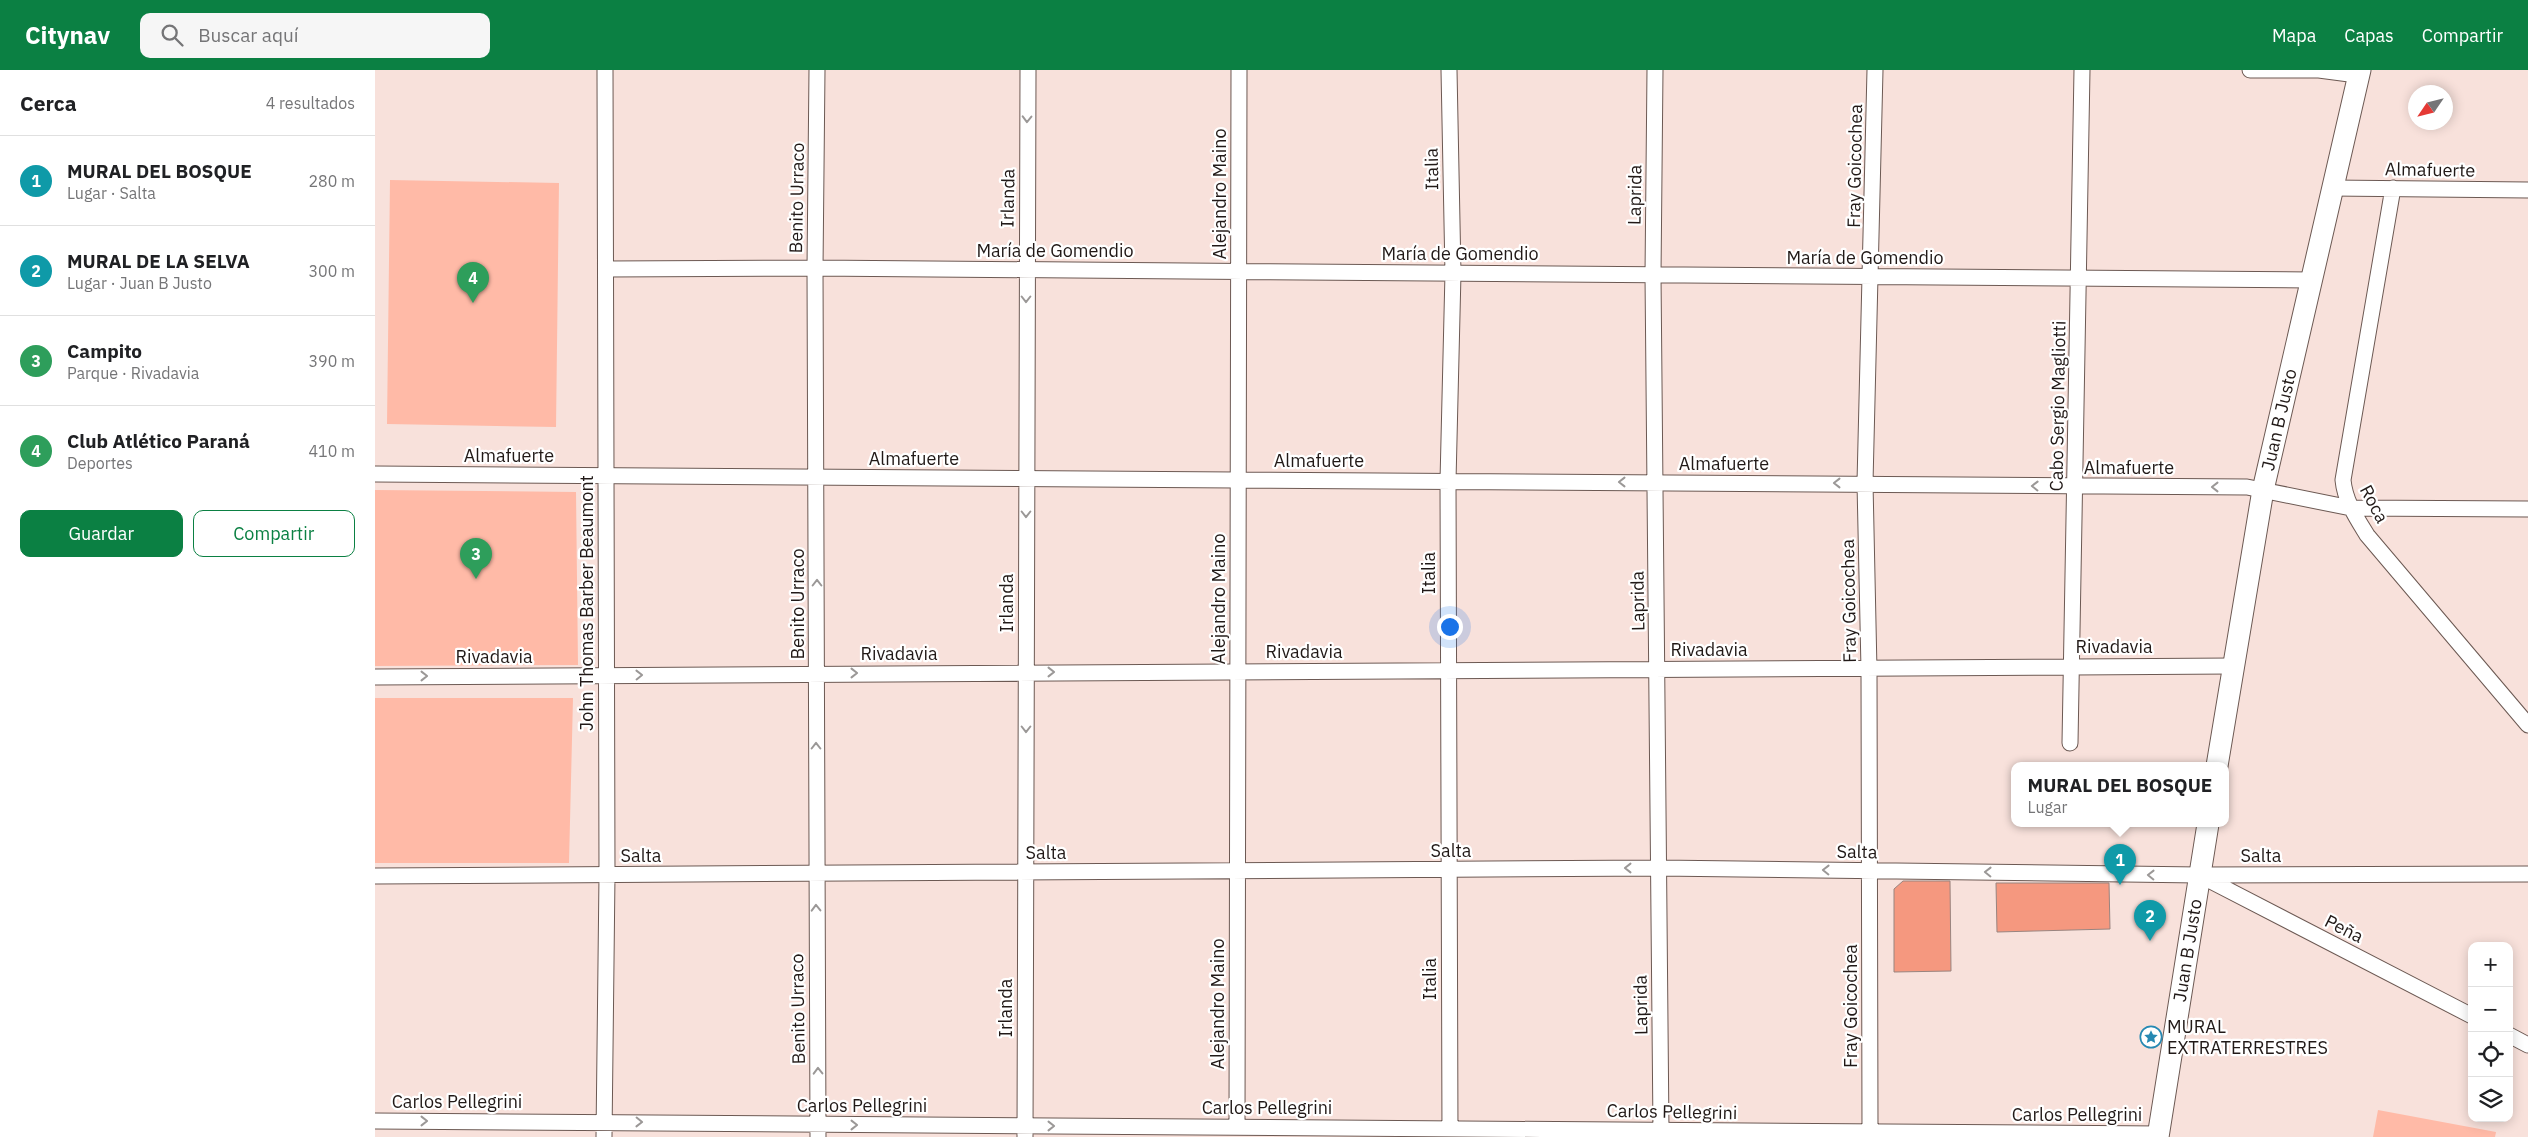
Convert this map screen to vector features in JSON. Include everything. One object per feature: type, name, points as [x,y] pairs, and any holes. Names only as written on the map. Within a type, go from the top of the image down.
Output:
[{"type":"main road","name":"Juan B Justo","points":[[2218,762],[2263,490],[2358,72]]},
{"type":"main road","name":"Juan B Justo","points":[[2158,1135],[2207,827]]},
{"type":"street","name":"John Thomas Barber Beaumont","points":[[604,1129],[607,875],[605,676],[607,269],[605,70]]},
{"type":"street","name":"Benito Urraco","points":[[817,70],[815,268],[818,1131]]},
{"type":"street","name":"Irlanda","points":[[1025,1131],[1028,70]]},
{"type":"street","name":"Alejandro Maino","points":[[1237,1127],[1239,70]]},
{"type":"street","name":"Italia","points":[[1449,70],[1453,273],[1448,481],[1450,1132]]},
{"type":"street","name":"Laprida","points":[[1655,70],[1653,275],[1661,1131]]},
{"type":"street","name":"Fray Goicochea","points":[[1870,1132],[1869,670],[1865,483],[1875,70]]},
{"type":"street","name":"Cabo Sergio Magliotti","points":[[2071,743],[2083,70]]},
{"type":"street","points":[[2250,70],[2358,72]]},
{"type":"street","name":"Almafuerte","points":[[2331,188],[2528,190]]},
{"type":"street","name":"Roca","points":[[2393,188],[2343,480],[2344,492],[2367,535],[2528,725]]},
{"type":"street","name":"María de Gomendio","points":[[607,269],[815,268],[2312,280]]},
{"type":"street","name":"Almafuerte","points":[[375,474],[1865,483],[2076,487],[2247,487],[2263,490]]},
{"type":"street","points":[[2263,490],[2351,508],[2528,509]]},
{"type":"street","name":"Rivadavia","points":[[375,677],[1657,669],[1869,670],[2071,666],[2233,666]]},
{"type":"street","name":"Salta","points":[[375,876],[1659,868],[2199,875],[2528,874]]},
{"type":"street","name":"Peña","points":[[2199,875],[2468,1014]]},
{"type":"street","points":[[2513,1037],[2528,1045]]},
{"type":"street","name":"Carlos Pellegrini","points":[[375,1121],[604,1129],[818,1131],[1025,1131],[1237,1127],[1450,1132],[1661,1131],[2158,1135]]},
{"type":"shaded area","points":[[390,180],[559,183],[556,427],[387,424]]},
{"type":"shaded area","points":[[375,490],[576,492],[578,665],[375,666]]},
{"type":"shaded area","points":[[375,698],[573,698],[569,863],[375,863]]},
{"type":"shaded area","points":[[2378,1110],[2496,1132],[2495,1137],[2373,1137]]},
{"type":"building","points":[[1903,881],[1950,881],[1951,971],[1894,972],[1894,889]]},
{"type":"building","points":[[1996,883],[2109,883],[2110,929],[1997,932]]},
{"type":"place","name":"Club Atlético Paraná","points":[[473,303]]},
{"type":"place","name":"Campito","points":[[476,579]]},
{"type":"place","name":"MURAL DEL BOSQUE","points":[[2120,885]]},
{"type":"place","name":"MURAL DE LA SELVA","points":[[2150,941]]},
{"type":"place","name":"MURAL EXTRATERRESTRES","points":[[2151,1037]]}]
